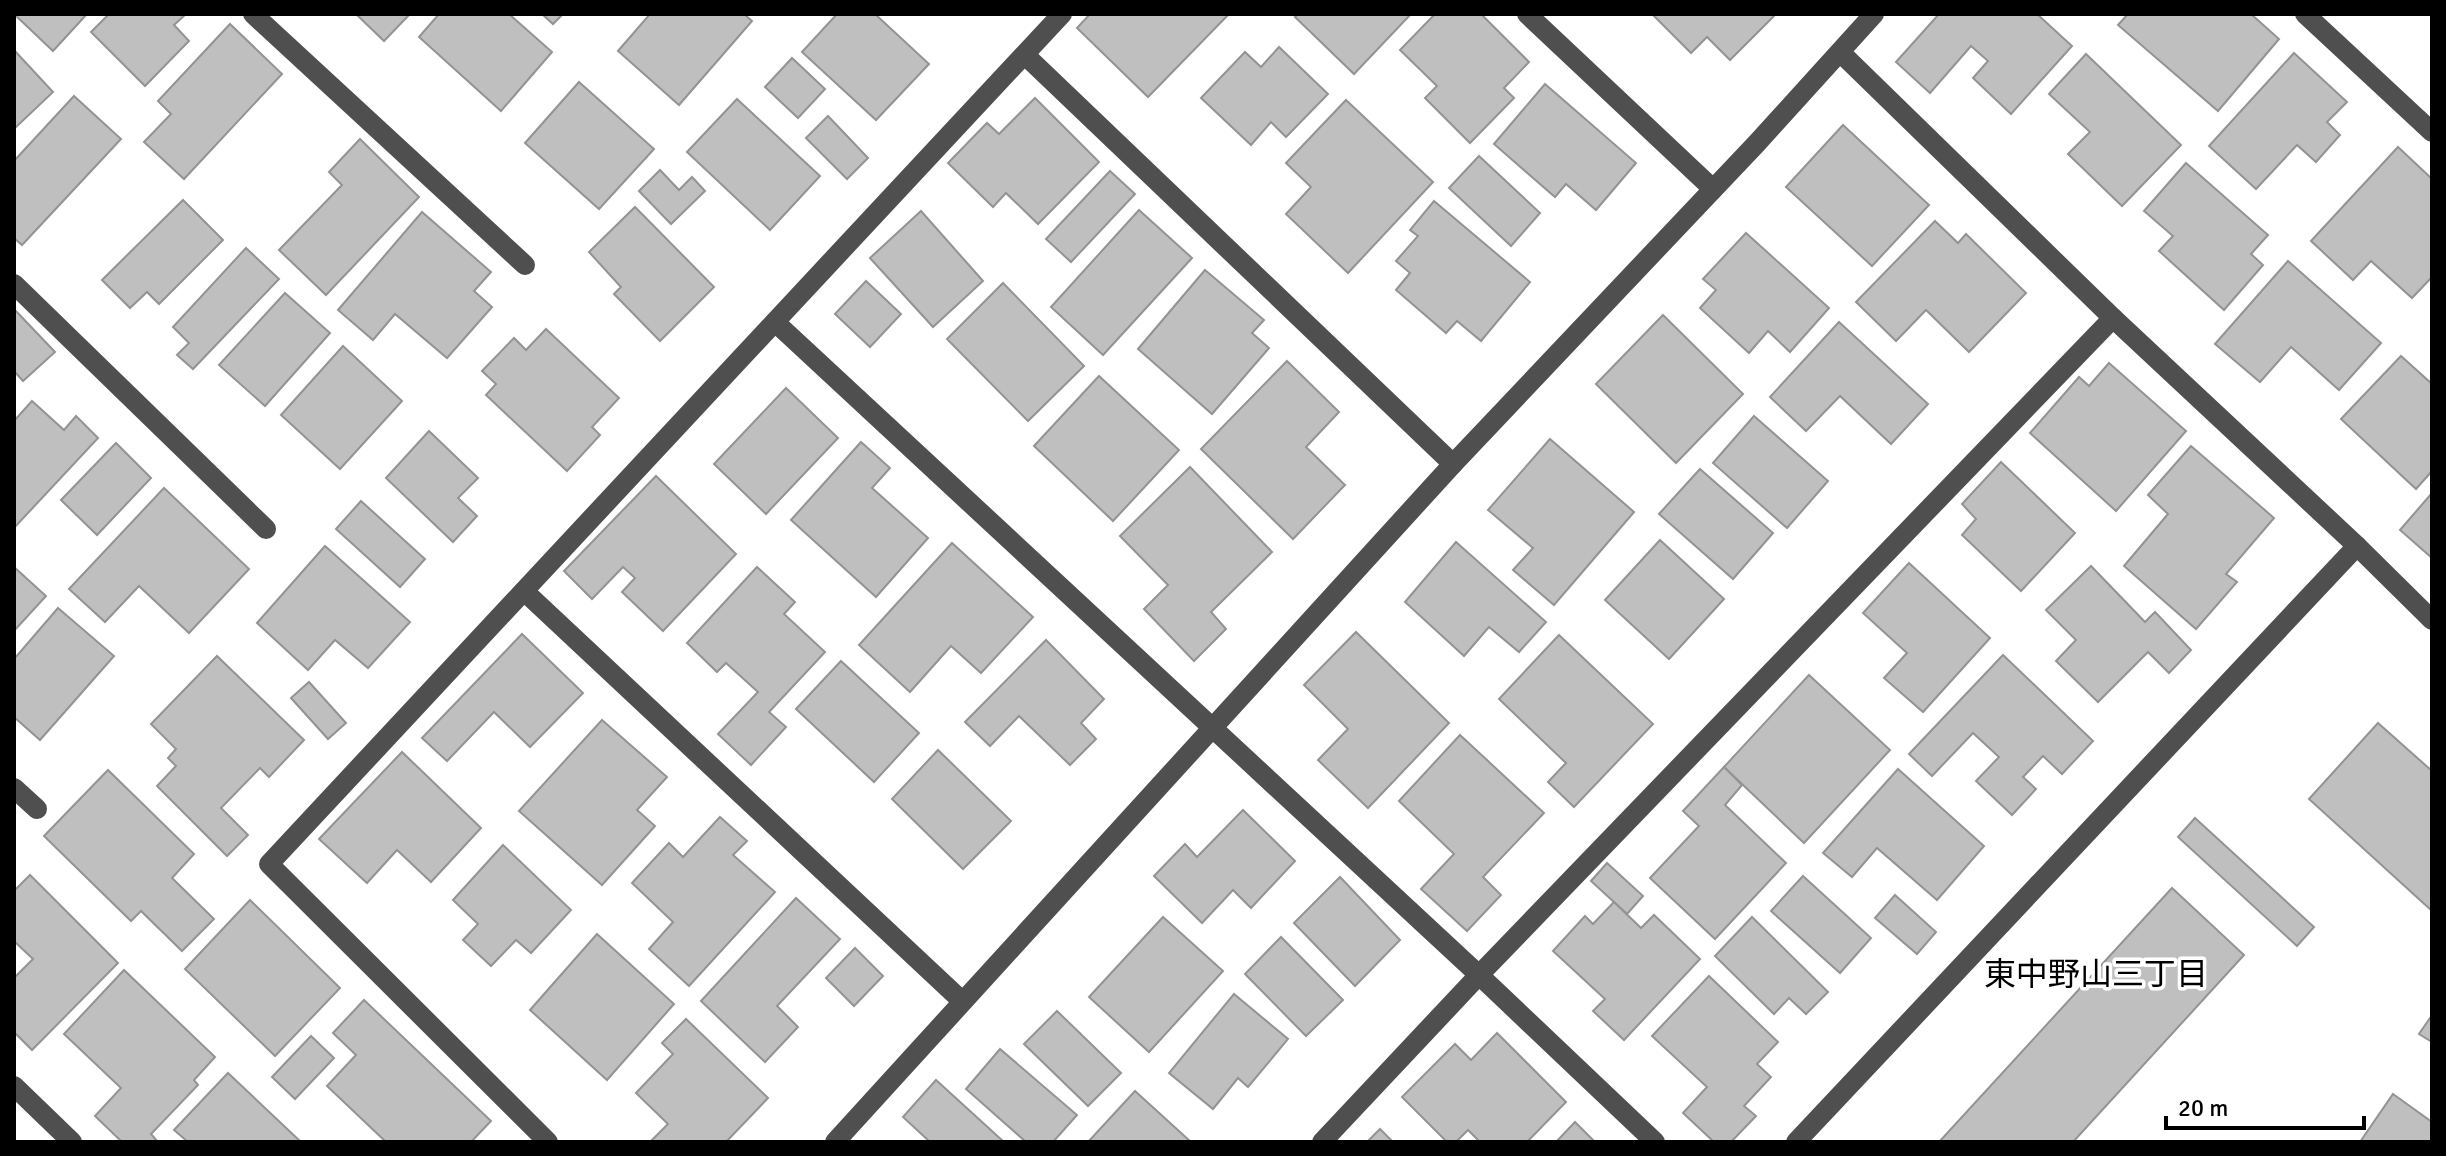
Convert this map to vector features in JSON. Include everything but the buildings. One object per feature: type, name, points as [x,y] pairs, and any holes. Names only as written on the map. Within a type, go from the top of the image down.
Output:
[{"type":"street","points":[[253,14],[525,265]]},
{"type":"street","points":[[548,1142],[269,864],[1062,14]]},
{"type":"street","points":[[1527,14],[1713,189]]},
{"type":"street","points":[[835,1142],[1453,464],[1874,14]]},
{"type":"street","points":[[2305,14],[2432,132]]},
{"type":"street","points":[[1840,52],[2113,318],[2432,620]]},
{"type":"street","points":[[1025,55],[1453,464]]},
{"type":"street","points":[[14,284],[266,529]]},
{"type":"street","points":[[1322,1142],[2113,318]]},
{"type":"street","points":[[775,322],[1655,1142]]},
{"type":"street","points":[[1796,1142],[2357,546]]},
{"type":"street","points":[[524,591],[962,1001]]},
{"type":"street","points":[[14,788],[37,809]]},
{"type":"street","points":[[14,1086],[72,1142]]},
{"type":"district","name":"東中野山三丁目","points":[[2096,974]]}]
